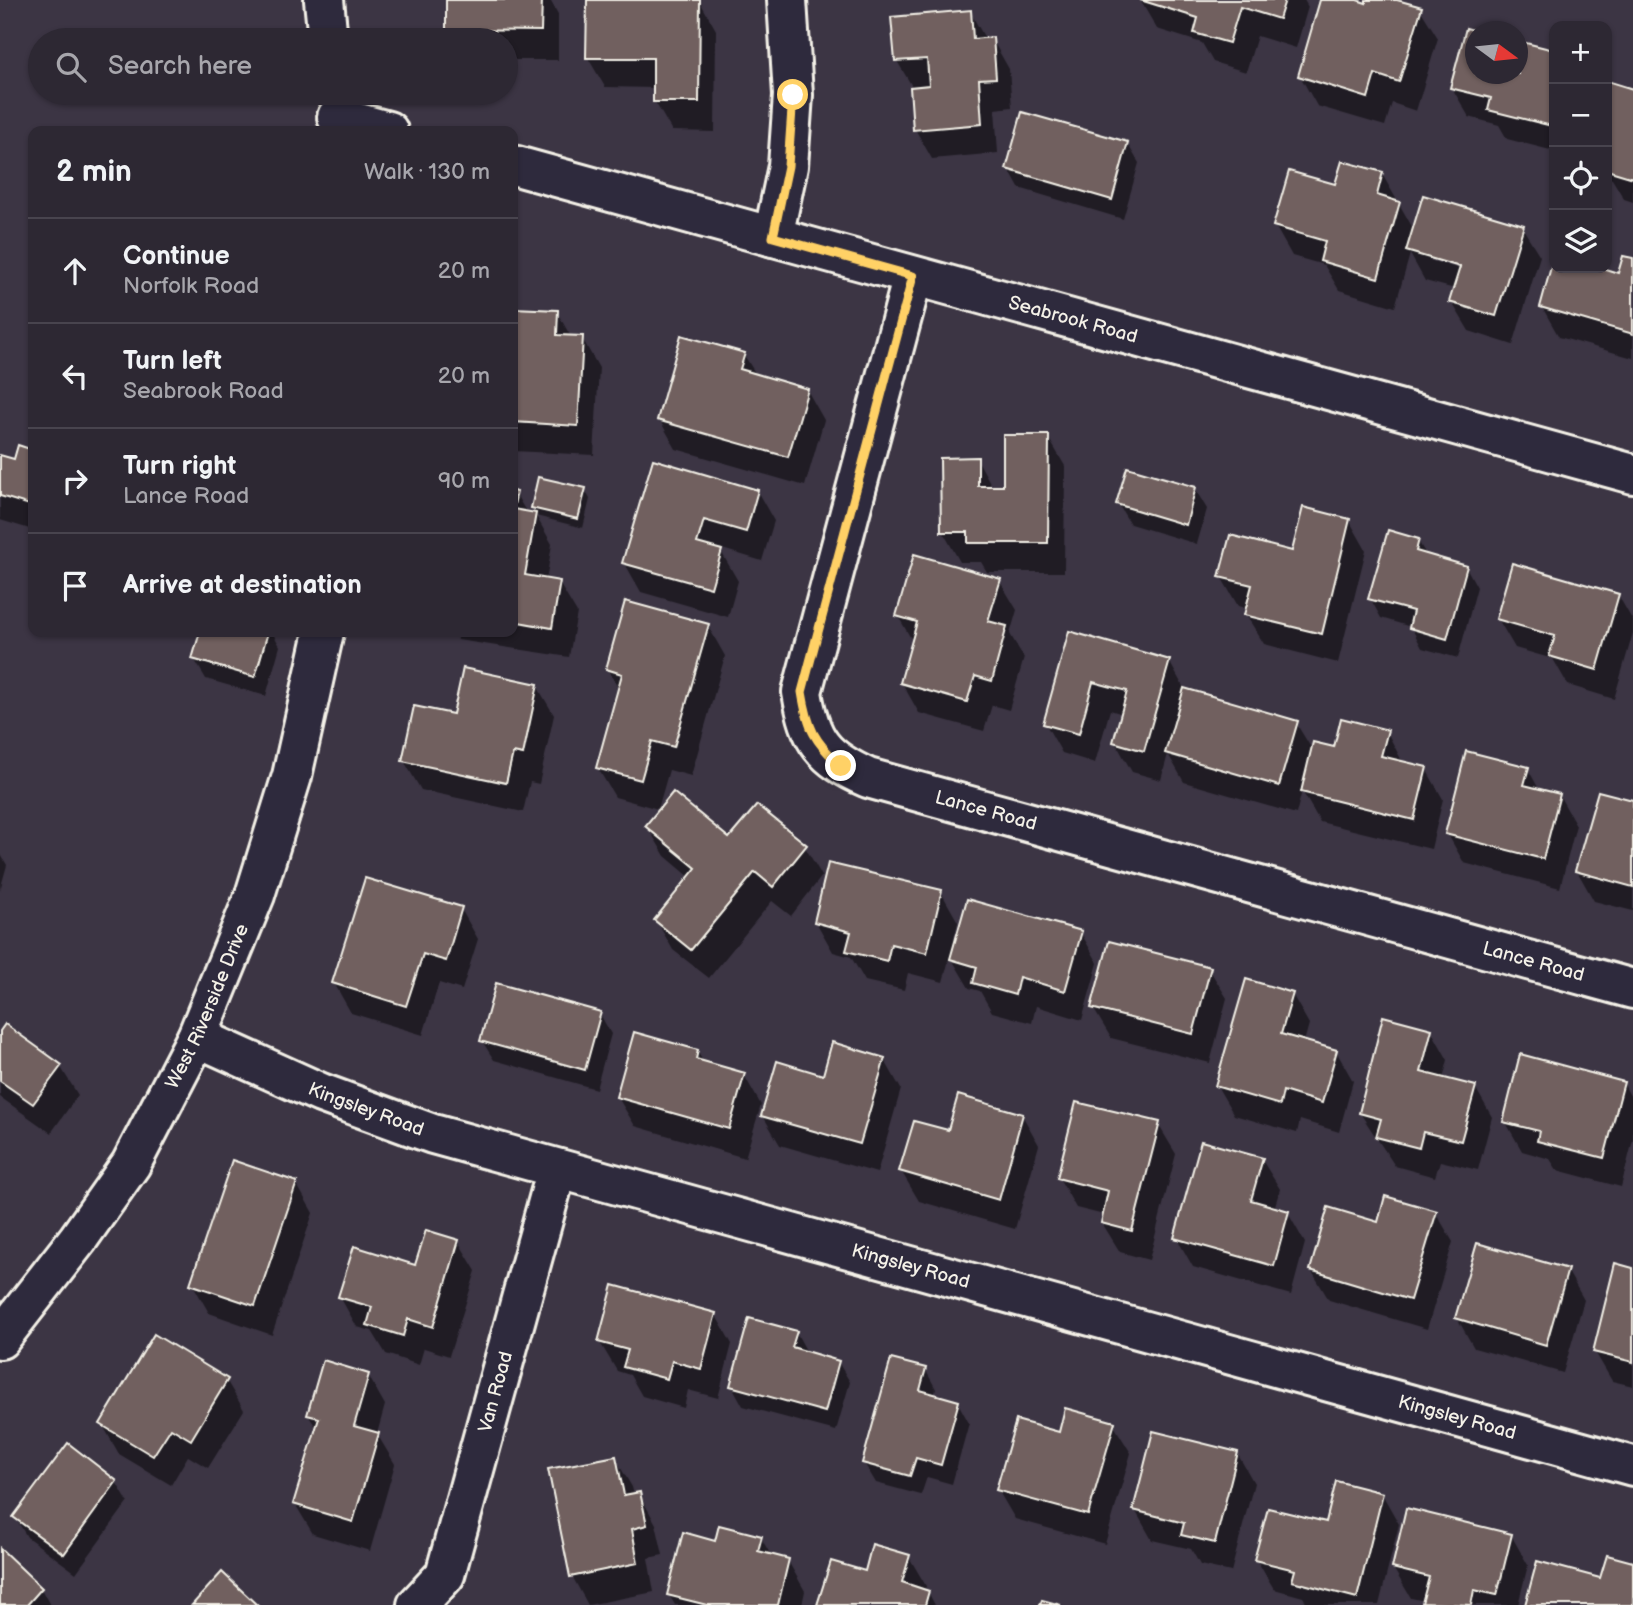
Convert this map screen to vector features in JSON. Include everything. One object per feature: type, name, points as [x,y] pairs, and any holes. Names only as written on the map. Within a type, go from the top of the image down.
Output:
[{"type":"street","points":[[324,0],[327,28]]},
{"type":"street","points":[[773,237],[788,166],[793,95],[787,0]]},
{"type":"street","points":[[337,114],[373,126]]},
{"type":"street","name":"Seabrook Road","points":[[518,166],[1633,474]]},
{"type":"street","name":"Lance Road","points":[[913,276],[802,692],[807,721],[820,746],[841,766],[868,778],[1633,989]]},
{"type":"street","name":"West Riverside Drive","points":[[0,1339],[78,1239],[131,1164],[197,1037],[255,895],[292,776],[323,637]]},
{"type":"street","name":"Kingsley Road","points":[[197,1037],[321,1093],[433,1134],[1633,1466]]},
{"type":"street","name":"Van Road","points":[[417,1605],[444,1575],[557,1169]]},
{"type":"building","points":[[446,0],[542,0],[541,31],[518,31],[518,28],[446,28]]},
{"type":"building","points":[[587,0],[700,0],[699,102],[653,102],[653,58],[586,58]]},
{"type":"building","points":[[1140,0],[1285,0],[1279,19],[1240,7],[1229,43],[1194,33],[1198,18]]},
{"type":"building","points":[[1320,0],[1357,0],[1366,3],[1366,0],[1397,0],[1422,7],[1399,82],[1375,74],[1368,98],[1298,76]]},
{"type":"building","points":[[971,10],[973,39],[993,37],[996,78],[979,79],[982,124],[913,130],[910,87],[929,85],[927,59],[895,61],[891,17]]},
{"type":"building","points":[[1465,32],[1465,84],[1528,84],[1528,44],[1549,49],[1549,125],[1488,110],[1491,98],[1450,88]]},
{"type":"building","points":[[1612,83],[1633,89],[1633,178],[1612,172]]},
{"type":"building","points":[[1022,112],[1128,142],[1112,200],[1006,169]]},
{"type":"building","points":[[1342,161],[1383,172],[1377,195],[1400,202],[1378,278],[1320,261],[1325,241],[1273,226],[1289,171],[1335,184]]},
{"type":"building","points":[[1423,195],[1524,225],[1496,316],[1449,302],[1460,267],[1406,251]]},
{"type":"building","points":[[1623,256],[1633,258],[1633,334],[1540,307],[1549,273],[1618,273]]},
{"type":"building","points":[[518,308],[558,310],[557,335],[583,336],[578,426],[518,422]]},
{"type":"building","points":[[681,335],[745,353],[740,369],[808,389],[788,457],[657,420]]},
{"type":"building","points":[[1003,435],[1049,435],[1048,543],[968,543],[968,532],[941,532],[940,458],[978,457],[978,486],[1003,486]]},
{"type":"building","points":[[18,445],[28,448],[28,504],[0,496],[0,455],[14,459]]},
{"type":"building","points":[[653,459],[758,490],[746,532],[704,520],[697,543],[722,550],[711,588],[622,563]]},
{"type":"building","points":[[1127,467],[1196,487],[1186,525],[1116,504]]},
{"type":"building","points":[[538,477],[586,488],[578,519],[531,508]]},
{"type":"building","points":[[1303,507],[1350,519],[1322,634],[1244,615],[1252,585],[1219,577],[1230,535],[1292,551]]},
{"type":"building","points":[[518,510],[536,513],[525,575],[560,581],[552,628],[518,622]]},
{"type":"building","points":[[1388,530],[1419,539],[1416,551],[1467,566],[1447,639],[1409,628],[1413,611],[1368,599]]},
{"type":"building","points":[[914,554],[1001,579],[988,621],[1007,626],[992,681],[975,676],[967,702],[900,683],[917,622],[896,616]]},
{"type":"building","points":[[1512,563],[1619,594],[1597,670],[1549,656],[1555,636],[1496,619]]},
{"type":"building","points":[[625,601],[709,624],[674,747],[652,741],[641,780],[596,768],[622,674],[606,669]]},
{"type":"building","points":[[1069,631],[1170,660],[1144,751],[1113,742],[1127,691],[1093,682],[1079,734],[1043,724]]},
{"type":"building","points":[[199,637],[267,637],[255,677],[192,659]]},
{"type":"building","points":[[463,668],[538,684],[523,755],[513,753],[506,783],[402,761],[414,706],[453,714]]},
{"type":"building","points":[[1184,688],[1298,721],[1279,786],[1165,753]]},
{"type":"building","points":[[1341,718],[1388,730],[1381,756],[1427,767],[1414,820],[1301,792],[1313,742],[1334,747]]},
{"type":"building","points":[[1466,751],[1529,767],[1524,785],[1560,794],[1543,859],[1445,834]]},
{"type":"building","points":[[1598,791],[1633,800],[1633,887],[1575,871]]},
{"type":"building","points":[[673,792],[729,838],[757,805],[807,845],[773,887],[755,872],[691,950],[654,920],[696,868],[645,826]]},
{"type":"building","points":[[828,863],[942,890],[927,953],[891,944],[887,961],[846,951],[851,932],[814,922]]},
{"type":"building","points":[[365,878],[462,907],[446,961],[423,954],[406,1006],[332,983]]},
{"type":"building","points":[[967,899],[1082,931],[1065,991],[1019,977],[1015,995],[973,983],[977,967],[950,959]]},
{"type":"building","points":[[1109,941],[1211,967],[1193,1034],[1091,1008]]},
{"type":"building","points":[[1246,979],[1293,993],[1281,1034],[1337,1050],[1322,1103],[1283,1091],[1280,1105],[1215,1086]]},
{"type":"building","points":[[496,983],[601,1012],[585,1070],[480,1041]]},
{"type":"building","points":[[1383,1016],[1432,1029],[1421,1072],[1476,1086],[1461,1141],[1423,1132],[1419,1148],[1376,1137],[1381,1119],[1359,1113]]},
{"type":"building","points":[[5,1024],[62,1065],[33,1104],[0,1081],[0,1031]]},
{"type":"building","points":[[634,1032],[698,1050],[696,1059],[745,1073],[729,1129],[616,1097]]},
{"type":"building","points":[[832,1042],[885,1058],[860,1144],[761,1116],[777,1061],[823,1075]]},
{"type":"building","points":[[1520,1054],[1624,1082],[1604,1158],[1537,1141],[1539,1131],[1503,1122]]},
{"type":"building","points":[[958,1095],[1023,1114],[999,1200],[899,1171],[914,1121],[948,1130]]},
{"type":"building","points":[[1076,1102],[1160,1122],[1132,1231],[1101,1223],[1108,1191],[1057,1178]]},
{"type":"building","points":[[1201,1141],[1263,1158],[1251,1200],[1289,1211],[1274,1266],[1174,1238]]},
{"type":"building","points":[[232,1160],[297,1182],[255,1306],[190,1284]]},
{"type":"building","points":[[1385,1196],[1437,1211],[1410,1300],[1310,1270],[1328,1207],[1378,1222]]},
{"type":"building","points":[[426,1230],[459,1240],[433,1327],[408,1319],[403,1336],[367,1325],[372,1307],[338,1297],[354,1246],[415,1265]]},
{"type":"building","points":[[1477,1243],[1568,1269],[1546,1345],[1455,1318]]},
{"type":"building","points":[[1615,1263],[1633,1268],[1633,1362],[1593,1352]]},
{"type":"building","points":[[613,1285],[716,1313],[701,1369],[672,1361],[667,1379],[623,1367],[628,1350],[598,1342]]},
{"type":"building","points":[[749,1318],[797,1331],[792,1347],[839,1361],[825,1412],[730,1386]]},
{"type":"building","points":[[154,1334],[228,1379],[191,1440],[171,1428],[153,1456],[100,1424]]},
{"type":"building","points":[[891,1359],[926,1368],[920,1390],[959,1401],[941,1465],[916,1458],[910,1476],[862,1463]]},
{"type":"building","points":[[323,1360],[369,1374],[354,1426],[379,1433],[353,1522],[293,1504],[319,1418],[307,1415]]},
{"type":"building","points":[[1065,1408],[1115,1422],[1088,1515],[996,1490],[1016,1420],[1059,1432]]},
{"type":"building","points":[[1153,1431],[1238,1452],[1215,1543],[1181,1535],[1184,1523],[1133,1510]]},
{"type":"building","points":[[68,1443],[117,1481],[64,1554],[13,1517]]},
{"type":"building","points":[[616,1456],[624,1495],[640,1492],[647,1525],[632,1529],[638,1563],[570,1577],[548,1469]]},
{"type":"building","points":[[1336,1481],[1383,1493],[1357,1598],[1292,1581],[1295,1570],[1254,1560],[1268,1508],[1326,1522]]},
{"type":"building","points":[[1406,1508],[1512,1534],[1497,1595],[1474,1590],[1471,1605],[1422,1603],[1429,1577],[1392,1568]]},
{"type":"building","points":[[719,1525],[762,1536],[758,1551],[789,1559],[778,1605],[707,1605],[667,1595],[683,1532],[715,1541]]},
{"type":"building","points":[[872,1544],[910,1555],[902,1582],[929,1591],[925,1605],[817,1605],[831,1561],[865,1571]]},
{"type":"building","points":[[0,1548],[42,1588],[27,1605],[0,1605]]},
{"type":"building","points":[[1607,1555],[1633,1562],[1633,1605],[1525,1605],[1537,1561],[1600,1578]]},
{"type":"building","points":[[222,1572],[257,1605],[192,1605]]},
{"type":"building","points":[[1042,1600],[1061,1605],[1040,1605]]},
{"type":"route","points":[[793,95],[788,166],[773,237],[913,276],[802,692],[807,721],[820,746],[841,766]]}]
